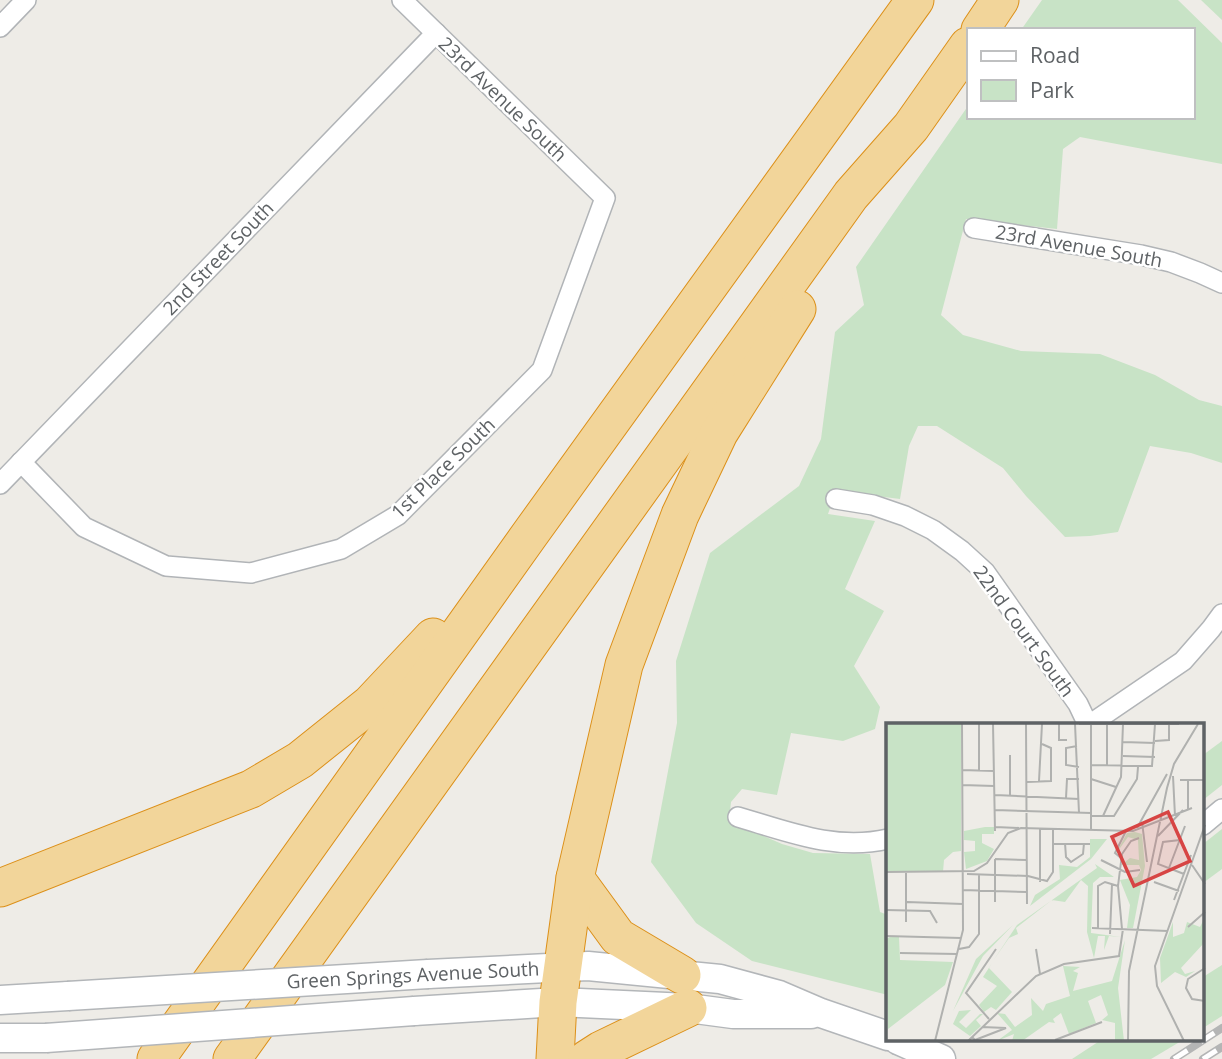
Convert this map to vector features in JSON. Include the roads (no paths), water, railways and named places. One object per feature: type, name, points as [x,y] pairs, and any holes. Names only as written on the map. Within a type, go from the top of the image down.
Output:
[{"type":"highway","points":[[156,1059],[915,0]]},
{"type":"highway","points":[[980,28],[1000,0]]},
{"type":"highway","points":[[555,1059],[558,1002],[575,878],[624,665],[680,515],[719,433],[911,127],[967,47]]},
{"type":"highway","points":[[232,1059],[851,195],[911,127]]},
{"type":"highway","points":[[0,888],[251,789],[300,760],[370,704],[530,534]]},
{"type":"highway","points":[[575,878],[618,937],[685,992],[587,1059]]},
{"type":"main road","name":"Green Springs Avenue South","points":[[0,1000],[562,966],[588,966],[685,992]]},
{"type":"main road","name":"Green Springs Avenue South","points":[[0,1038],[46,1038],[685,992],[720,979],[768,992],[886,1035]]},
{"type":"main road","points":[[905,1042],[934,1050]]},
{"type":"street","points":[[0,27],[26,0]]},
{"type":"street","name":"23rd Avenue South","points":[[402,0],[605,198]]},
{"type":"street","name":"2nd Street South","points":[[0,484],[436,33]]},
{"type":"street","name":"1st Place South","points":[[21,462],[84,527],[166,566],[251,573],[341,549],[398,515],[542,370],[605,198]]},
{"type":"street","name":"23rd Avenue South","points":[[974,228],[1141,255],[1171,262],[1222,284]]},
{"type":"street","name":"22nd Court South","points":[[836,499],[873,505],[905,516],[933,530],[962,551],[993,583],[1078,704],[1087,723]]},
{"type":"street","points":[[1091,723],[1183,661],[1222,614]]},
{"type":"street","points":[[1204,824],[1222,809]]},
{"type":"street","points":[[738,817],[815,839],[843,844],[886,839]]},
{"type":"railway","points":[[1204,1040],[1222,1028]]},
{"type":"railway","points":[[1174,1059],[1200,1042]]},
{"type":"railway","points":[[1203,1059],[1222,1047]]}]
